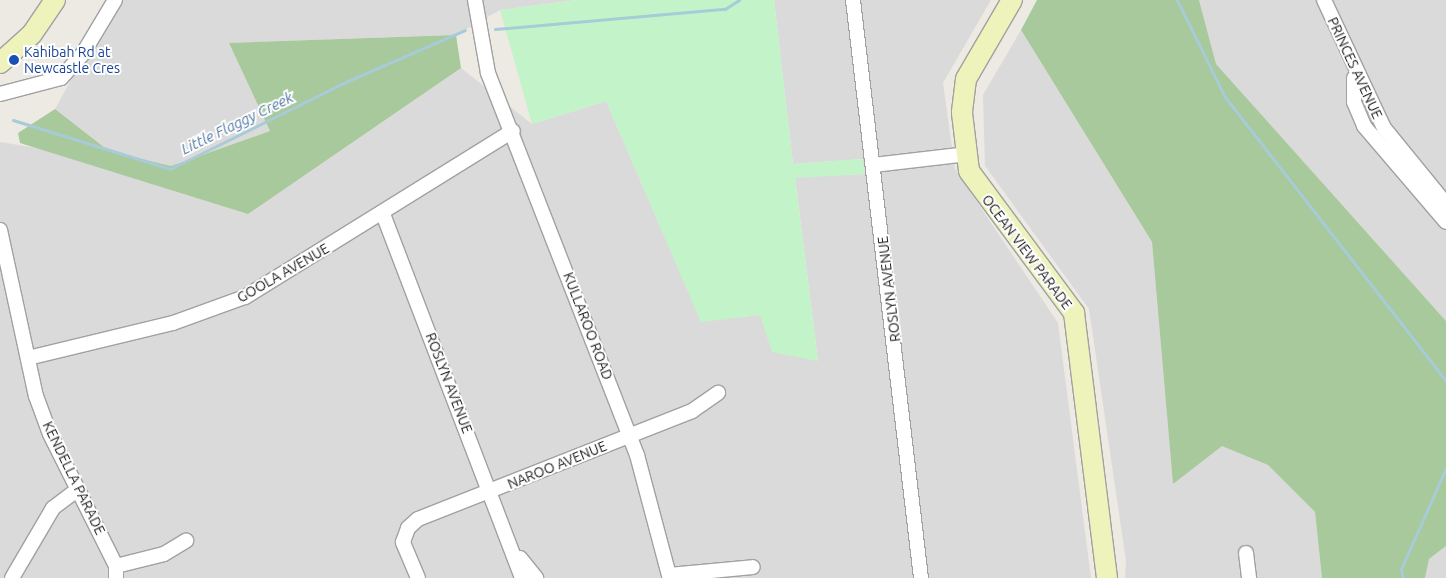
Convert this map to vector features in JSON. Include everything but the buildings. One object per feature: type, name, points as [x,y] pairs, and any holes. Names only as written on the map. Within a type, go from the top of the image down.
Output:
[{"type":"street","points":[[0,63],[32,34],[55,0]]},
{"type":"street","points":[[0,94],[61,78],[82,55],[115,0]]},
{"type":"street","name":"KULLAROO ROAD","points":[[477,0],[488,73],[513,131],[630,436],[669,575],[753,568]]},
{"type":"street","name":"ROSLYN AVENUE","points":[[854,0],[921,578]]},
{"type":"street","name":"OCEAN VIEW PARADE","points":[[1012,0],[966,79],[962,96],[967,154],[976,184],[1074,313],[1107,578]]},
{"type":"street","name":"PRINCES AVENUE","points":[[1324,0],[1354,72],[1384,128],[1446,204]]},
{"type":"street","points":[[1354,72],[1354,102],[1364,126],[1394,167],[1446,222]]},
{"type":"street","name":"GOOLA AVENUE","points":[[28,358],[212,312],[383,214],[513,131]]},
{"type":"street","points":[[874,165],[967,154]]},
{"type":"street","name":"ROSLYN AVENUE","points":[[383,214],[515,552],[522,578]]},
{"type":"street","name":"KENDELLA PARADE","points":[[0,230],[28,358],[50,434],[78,489],[116,572]]},
{"type":"street","name":"NAROO AVENUE","points":[[418,578],[403,542],[408,528],[418,519],[692,411],[718,393]]},
{"type":"street","points":[[12,578],[52,508],[78,489]]},
{"type":"street","points":[[116,572],[164,554],[186,541]]},
{"type":"street","name":"ROSLYN AVENUE","points":[[515,552],[536,578]]},
{"type":"street","points":[[1246,553],[1249,578]]},
{"type":"shaded area","points":[[115,0],[576,0],[500,10],[456,35],[229,43],[270,131],[171,166],[109,151],[55,109]]},
{"type":"shaded area","points":[[774,0],[991,0],[943,83],[955,169],[1058,323],[1091,578],[0,578],[0,142],[55,151],[248,214],[461,68],[532,124],[606,101],[701,321],[760,315],[818,361],[795,177],[865,174],[862,159],[793,164]]},
{"type":"shaded area","points":[[1199,0],[1446,0],[1446,321],[1216,64]]},
{"type":"shaded area","points":[[1021,30],[1152,242],[1173,483],[1222,445],[1268,465],[1315,512],[1322,578],[1125,578],[1126,561],[1089,309],[985,166],[983,95]]},
{"type":"shaded area","points":[[1446,546],[1446,578],[1425,578],[1429,559]]},
{"type":"green space","points":[[576,0],[774,0],[793,164],[862,159],[865,174],[795,178],[818,361],[772,352],[760,315],[701,322],[606,101],[532,124],[500,10]]},
{"type":"green space","points":[[1037,0],[1199,0],[1216,64],[1446,321],[1446,546],[1429,559],[1425,578],[1322,578],[1315,512],[1268,465],[1222,446],[1173,484],[1152,242],[1021,30]]},
{"type":"green space","points":[[456,35],[461,68],[248,214],[20,143],[18,133],[55,109],[109,151],[171,166],[270,131],[229,43]]},
{"type":"waterway","points":[[495,29],[725,9],[739,0]]},
{"type":"waterway","points":[[1177,0],[1225,97],[1446,381]]},
{"type":"waterway","name":"Little Flaggy Creek","points":[[13,120],[170,169],[341,84],[465,30]]},
{"type":"waterway","points":[[1403,578],[1401,569],[1446,468]]},
{"type":"place","name":"Kahibah Rd at Newcastle Cres","points":[[14,60]]}]
